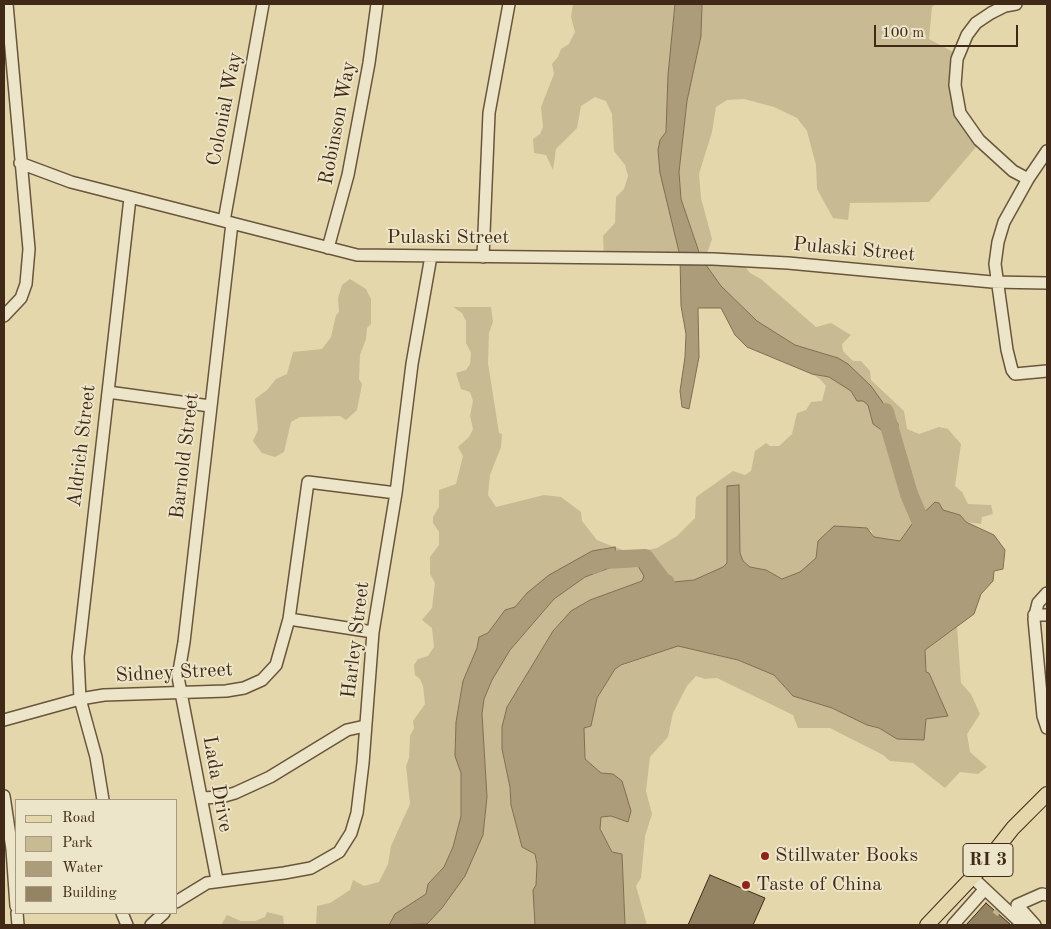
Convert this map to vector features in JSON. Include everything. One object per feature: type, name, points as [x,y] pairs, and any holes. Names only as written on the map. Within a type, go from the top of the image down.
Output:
[{"type":"main road","name":"RI 3","points":[[927,925],[972,877],[1013,828],[1047,794]]},
{"type":"street","points":[[4,316],[20,298],[28,270],[29,249],[20,163],[9,89],[7,4]]},
{"type":"street","name":"Colonial Way","points":[[228,222],[264,4]]},
{"type":"street","name":"Robinson Way","points":[[328,248],[349,167],[369,63],[377,4]]},
{"type":"street","points":[[483,257],[489,113],[509,4]]},
{"type":"street","points":[[1016,4],[1005,6],[976,23],[964,41],[957,59],[955,85],[960,112],[979,140],[1013,171],[1028,179]]},
{"type":"street","points":[[1047,151],[1028,179],[1004,222],[998,242],[995,264],[1012,370],[1015,374],[1047,371]]},
{"type":"street","name":"Pulaski Street","points":[[20,163],[71,182],[358,256],[713,259],[788,263],[997,282],[1047,282]]},
{"type":"street","name":"Aldrich Street","points":[[103,799],[96,757],[80,699],[78,667],[80,625],[130,198]]},
{"type":"street","name":"Barnold Street","points":[[180,694],[178,677],[184,642],[210,406],[228,222]]},
{"type":"street","name":"Harley Street","points":[[178,901],[198,887],[217,880],[311,868],[339,852],[347,844],[355,823],[363,763],[373,632],[396,494],[412,364],[431,256]]},
{"type":"street","points":[[108,392],[210,406]]},
{"type":"street","name":"Sidney Street","points":[[4,720],[80,699],[112,695],[226,691],[244,688],[262,680],[276,664],[289,619],[308,482],[396,494]]},
{"type":"street","points":[[1047,593],[1038,603],[1034,615],[1043,666],[1043,716],[1047,728]]},
{"type":"street","points":[[1034,615],[1047,615]]},
{"type":"street","points":[[289,619],[373,632]]},
{"type":"street","name":"Lada Drive","points":[[180,694],[217,880]]},
{"type":"street","points":[[202,798],[221,797],[235,793],[270,777],[347,730],[365,726]]},
{"type":"street","points":[[4,796],[12,849],[15,892]]},
{"type":"street","points":[[972,877],[988,892],[1035,925]]},
{"type":"street","points":[[988,892],[993,905],[999,910],[1015,910],[1042,894],[1047,896]]},
{"type":"street","points":[[953,925],[988,892]]},
{"type":"street","points":[[1015,910],[1023,925]]},
{"type":"street","points":[[151,925],[163,914]]},
{"type":"green space","points":[[573,4],[675,4],[666,132],[660,140],[680,256],[604,256],[603,236],[615,223],[616,197],[624,189],[628,176],[625,165],[614,151],[612,114],[606,101],[595,97],[581,106],[577,128],[556,149],[553,170],[546,155],[534,153],[533,139],[540,134],[543,127],[541,107],[554,74],[552,64],[558,57],[561,49],[569,44],[575,32],[571,17]]},
{"type":"green space","points":[[702,4],[936,4],[932,7],[929,39],[955,53],[960,107],[982,140],[929,202],[850,203],[848,220],[833,218],[817,189],[816,165],[807,131],[797,118],[774,107],[744,99],[727,100],[716,107],[712,132],[699,174],[701,198],[712,239],[705,259],[740,260],[750,273],[761,279],[816,327],[831,323],[851,335],[842,344],[843,351],[853,361],[861,361],[870,371],[871,380],[904,411],[907,429],[919,434],[939,427],[948,429],[961,444],[955,486],[962,492],[968,504],[991,505],[993,514],[982,517],[981,524],[966,522],[960,515],[943,510],[939,503],[912,524],[900,541],[874,537],[871,530],[818,541],[816,558],[800,572],[782,579],[766,570],[750,567],[743,561],[740,553],[738,485],[727,487],[727,563],[723,568],[694,580],[673,582],[661,577],[642,556],[643,551],[657,548],[677,536],[695,518],[696,497],[733,471],[745,475],[751,471],[755,451],[766,443],[770,446],[779,446],[792,434],[797,413],[806,410],[811,402],[822,401],[826,386],[812,374],[829,377],[851,391],[857,401],[863,401],[868,405],[873,424],[887,434],[838,358],[795,345],[757,321],[721,286],[701,258],[681,199],[679,172],[687,101],[701,36]]},
{"type":"green space","points":[[350,279],[366,289],[371,299],[371,324],[367,328],[366,339],[360,355],[359,379],[362,384],[357,410],[346,420],[340,416],[300,417],[291,422],[284,452],[275,457],[262,453],[253,441],[258,430],[255,399],[267,390],[276,379],[287,374],[293,352],[322,349],[331,337],[336,315],[339,312],[338,298],[342,285]]},
{"type":"green space","points":[[453,307],[491,307],[493,322],[489,333],[488,363],[499,433],[502,434],[501,447],[490,475],[488,495],[496,507],[544,495],[561,497],[581,512],[582,521],[597,540],[614,547],[604,548],[527,593],[515,607],[505,610],[488,633],[479,637],[477,648],[463,681],[456,722],[455,756],[461,773],[461,816],[453,847],[444,867],[428,884],[426,894],[395,914],[389,925],[316,925],[317,906],[330,903],[350,890],[353,880],[364,886],[379,882],[388,864],[391,846],[410,804],[406,766],[409,758],[410,736],[414,728],[413,721],[425,704],[423,686],[420,679],[415,675],[414,665],[418,659],[428,656],[434,647],[432,628],[422,620],[432,608],[435,583],[430,574],[430,557],[439,545],[439,532],[433,523],[433,517],[439,507],[439,490],[456,484],[463,456],[458,447],[469,437],[473,429],[470,416],[473,401],[470,392],[461,389],[456,373],[466,370],[470,364],[471,353],[466,343],[466,321],[462,313]]},
{"type":"green space","points":[[615,547],[623,550],[620,564],[623,567],[637,568],[638,566],[645,576],[642,581],[590,600],[571,611],[553,631],[507,707],[502,749],[510,787],[511,805],[522,847],[535,854],[537,864],[535,925],[425,925],[442,908],[483,835],[487,797],[482,714],[484,699],[492,680],[510,650],[554,599],[585,577],[612,567],[616,555]]},
{"type":"green space","points":[[957,626],[961,683],[971,694],[980,714],[967,734],[970,752],[987,767],[978,774],[960,772],[945,788],[913,763],[890,761],[883,755],[830,728],[798,728],[793,715],[717,678],[705,679],[696,676],[687,686],[673,713],[668,737],[650,757],[646,791],[652,814],[645,836],[641,878],[636,886],[647,925],[625,925],[622,854],[612,852],[600,829],[601,817],[611,816],[628,822],[613,774],[601,773],[585,759],[584,728],[591,726],[597,698],[615,668],[678,646],[738,660],[774,675],[793,696],[832,708],[867,725],[879,728],[897,739],[930,717],[947,716],[929,674],[926,672],[925,650]]},
{"type":"green space","points":[[267,912],[283,916],[284,925],[221,925],[227,915],[241,921],[255,921],[265,917]]},
{"type":"water","points":[[675,4],[702,4],[701,36],[687,101],[679,172],[681,199],[701,258],[721,286],[757,321],[795,345],[838,358],[848,364],[871,386],[898,424],[898,433],[887,434],[873,424],[868,405],[863,401],[857,401],[851,391],[829,377],[812,374],[747,347],[735,335],[721,308],[698,308],[699,357],[689,409],[682,407],[680,391],[686,334],[681,306],[680,256],[660,173],[658,150],[660,140],[666,132],[668,75]]},
{"type":"water","points":[[739,485],[740,553],[743,561],[750,567],[766,570],[782,579],[800,572],[816,558],[818,541],[834,526],[867,528],[874,537],[900,541],[912,524],[935,502],[939,503],[943,510],[960,515],[966,522],[994,535],[1005,550],[1003,569],[994,571],[993,581],[981,594],[974,614],[925,650],[926,672],[929,673],[948,716],[926,719],[924,740],[897,739],[879,728],[867,725],[832,708],[793,696],[774,675],[738,660],[678,646],[621,665],[615,669],[597,698],[591,726],[584,728],[585,759],[601,773],[613,774],[622,781],[631,811],[628,822],[611,816],[601,817],[600,829],[612,852],[622,854],[625,925],[535,925],[533,890],[536,885],[537,864],[535,854],[522,847],[511,805],[510,787],[502,749],[502,727],[507,707],[553,631],[571,611],[590,600],[642,581],[644,576],[638,566],[638,555],[661,577],[673,582],[694,580],[723,567],[727,563],[727,486]]},
{"type":"water","points":[[615,547],[616,555],[612,567],[585,577],[554,599],[510,650],[492,680],[484,699],[482,714],[487,797],[483,835],[465,876],[442,908],[427,924],[389,925],[395,914],[426,894],[428,884],[444,867],[453,847],[461,816],[461,773],[455,756],[456,722],[463,681],[477,648],[479,637],[488,633],[505,610],[515,607],[527,593],[549,575],[592,551]]},
{"type":"building","points":[[710,875],[765,898],[753,925],[688,925]]},
{"type":"building","points":[[986,903],[1011,925],[966,925]]},
{"type":"waterway","points":[[885,412],[909,494],[928,539]]},
{"type":"waterway","points":[[594,565],[603,560],[645,558],[663,582],[666,583]]},
{"type":"tunnel","points":[[996,908],[1001,912]]},
{"type":"place","name":"Stillwater Books","points":[[765,856]]},
{"type":"place","name":"Taste of China","points":[[746,885]]}]
